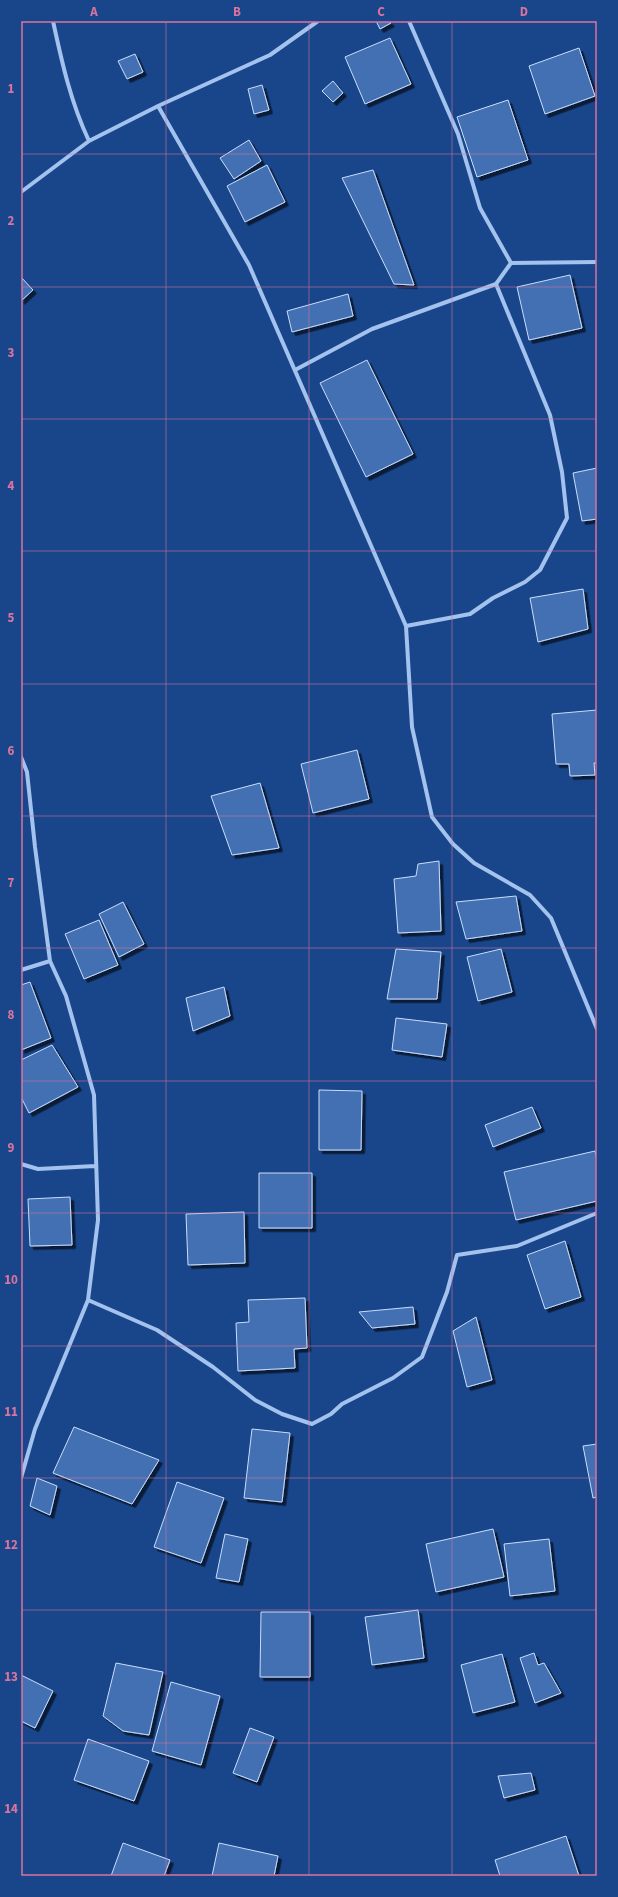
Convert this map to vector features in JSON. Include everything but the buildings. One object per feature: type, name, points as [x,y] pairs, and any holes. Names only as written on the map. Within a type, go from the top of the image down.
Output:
[{"type":"street","points":[[53,21],[64,72],[79,119],[89,141]]},
{"type":"street","points":[[21,192],[89,141],[158,106],[270,54],[318,21]]},
{"type":"street","points":[[409,21],[458,134],[480,208],[511,263]]},
{"type":"street","points":[[158,106],[249,265],[406,626],[412,727],[432,817],[454,844],[474,863],[530,895],[551,918],[597,1029]]},
{"type":"street","points":[[511,263],[597,262]]},
{"type":"street","points":[[294,370],[372,329],[496,284],[511,263]]},
{"type":"street","points":[[406,626],[470,614],[493,598],[525,582],[540,570],[567,518],[562,472],[550,415],[496,284]]},
{"type":"street","points":[[21,757],[27,772],[50,961],[66,996],[94,1095],[95,1166],[98,1220],[88,1300],[35,1429],[21,1478]]},
{"type":"street","points":[[21,970],[50,961]]},
{"type":"street","points":[[21,1164],[38,1169],[95,1166]]},
{"type":"street","points":[[88,1300],[157,1330],[213,1367],[255,1400],[282,1414],[312,1424],[331,1414],[342,1404],[393,1378],[422,1357],[447,1292],[457,1256],[517,1246],[597,1213]]}]
